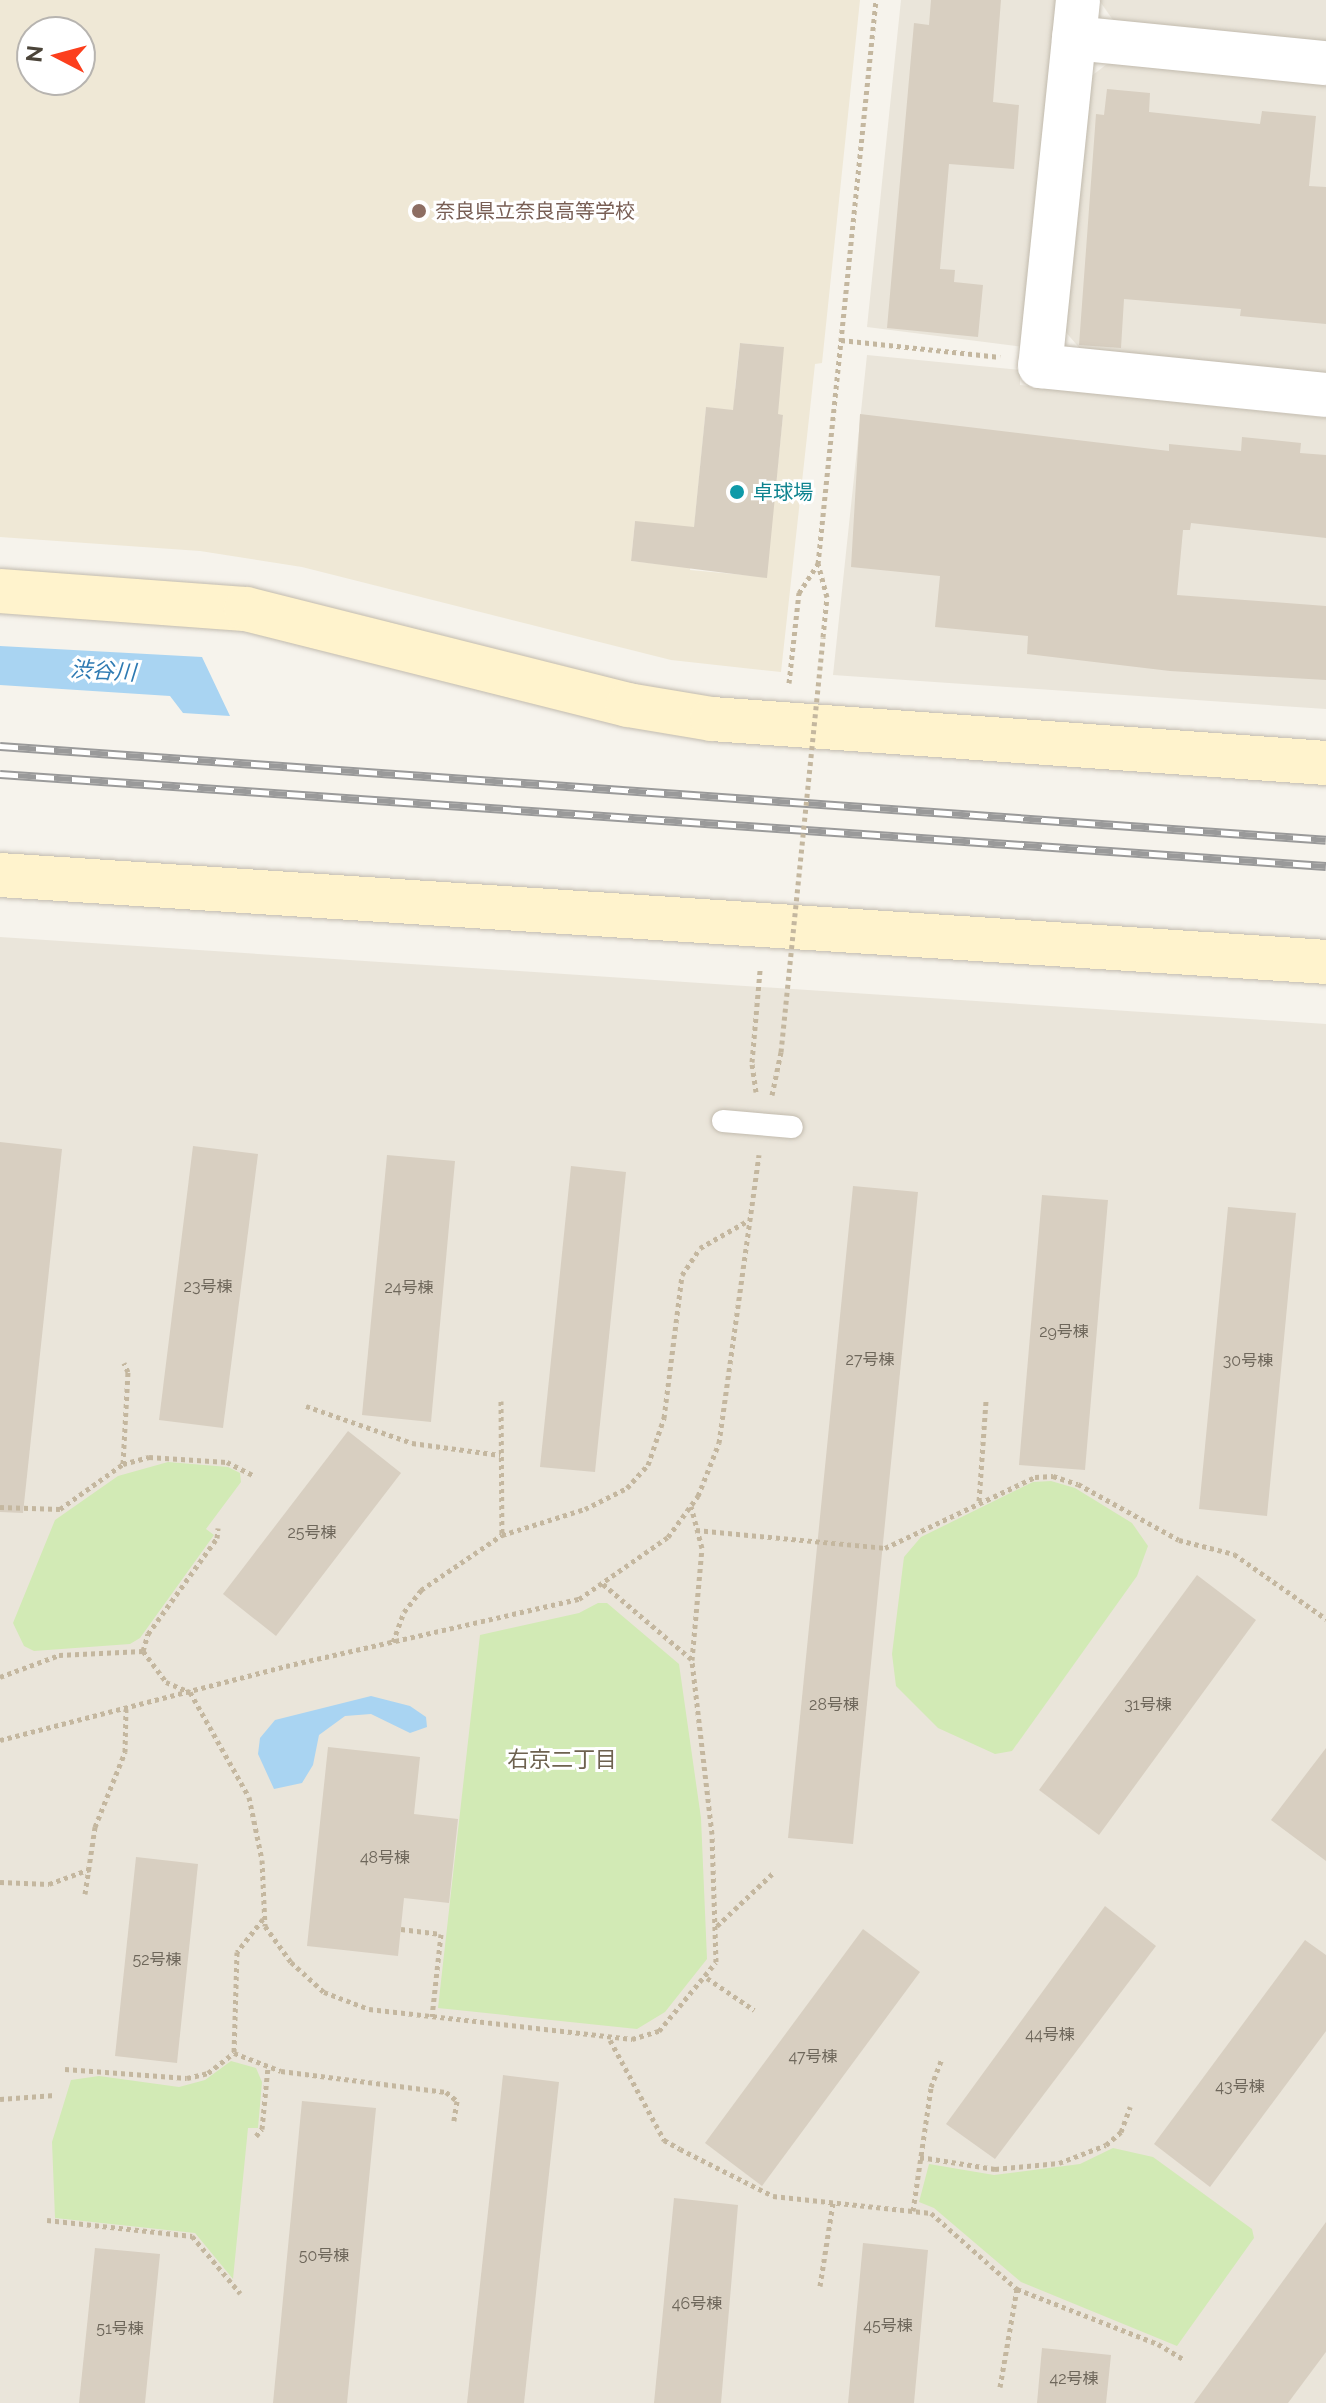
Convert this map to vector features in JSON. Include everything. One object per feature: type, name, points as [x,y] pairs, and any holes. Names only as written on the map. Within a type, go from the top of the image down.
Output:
[{"type":"street","points":[[1326,63],[1076,19],[1040,366],[1326,395]]},
{"type":"street","points":[[0,591],[246,609],[628,705],[712,719],[1326,763]]},
{"type":"street","points":[[0,875],[1326,962]]},
{"type":"lane","points":[[723,1121],[792,1127]]},
{"type":"path","points":[[769,1106],[781,1052],[827,597],[818,564],[876,0]]},
{"type":"path","points":[[841,340],[1022,359],[1040,366]]},
{"type":"path","points":[[789,684],[799,593],[818,564]]},
{"type":"path","points":[[758,1105],[752,1062],[760,970]]},
{"type":"path","points":[[0,1740],[579,1599],[668,1537],[691,1506],[719,1443],[761,1146]]},
{"type":"path","points":[[393,1643],[404,1612],[421,1590],[502,1535],[585,1509],[627,1488],[648,1465],[664,1418],[682,1275],[700,1248],[749,1220]]},
{"type":"path","points":[[123,1464],[128,1372],[124,1363]]},
{"type":"path","points":[[979,1502],[986,1400]]},
{"type":"path","points":[[501,1401],[505,1412],[500,1455],[502,1535]]},
{"type":"path","points":[[306,1406],[412,1443],[500,1455]]},
{"type":"path","points":[[0,1507],[28,1512],[60,1509],[123,1464],[169,1456],[227,1462],[255,1476]]},
{"type":"path","points":[[696,1530],[885,1548],[1035,1477],[1066,1478],[1179,1540],[1240,1557],[1326,1619]]},
{"type":"path","points":[[143,1651],[166,1682],[190,1692],[249,1797],[262,1860],[263,1919],[291,1962],[324,1992],[369,2009],[610,2039],[632,2039],[659,2031],[707,1978],[716,1962],[712,1834],[692,1660],[702,1548],[691,1506]]},
{"type":"path","points":[[143,1651],[148,1634],[217,1538],[218,1528]]},
{"type":"path","points":[[603,1584],[692,1660]]},
{"type":"path","points":[[0,1677],[59,1655],[143,1651]]},
{"type":"path","points":[[85,1894],[95,1827],[125,1752],[126,1709]]},
{"type":"path","points":[[0,1882],[49,1884],[90,1869]]},
{"type":"path","points":[[716,1927],[773,1873]]},
{"type":"path","points":[[234,2053],[237,1952],[263,1919]]},
{"type":"path","points":[[401,1929],[441,1934],[432,2017]]},
{"type":"path","points":[[707,1978],[754,2010]]},
{"type":"path","points":[[610,2039],[625,2058],[664,2140],[763,2193],[931,2213],[1017,2289],[1158,2344],[1183,2359]]},
{"type":"path","points":[[234,2053],[268,2067],[446,2092],[457,2101],[454,2121]]},
{"type":"path","points":[[65,2069],[187,2078],[208,2073],[234,2053]]},
{"type":"path","points":[[913,2211],[931,2087],[942,2058]]},
{"type":"path","points":[[256,2136],[262,2129],[268,2067]]},
{"type":"path","points":[[0,2099],[55,2095]]},
{"type":"path","points":[[920,2157],[995,2169],[1059,2163],[1106,2145],[1128,2119],[1130,2107]]},
{"type":"path","points":[[820,2286],[833,2203]]},
{"type":"path","points":[[47,2220],[192,2236],[240,2293]]},
{"type":"path","points":[[1000,2387],[1017,2289]]},
{"type":"shaded area","name":"奈良県立奈良高等学校","points":[[0,0],[860,0],[822,363],[815,364],[781,672],[671,660],[302,567],[200,551],[0,537]],"holes":[[[740,343],[783,347],[780,393],[735,389]],[[706,408],[783,415],[766,577],[690,570]],[[635,521],[676,566],[631,561]]]},
{"type":"shaded area","points":[[901,0],[1059,0],[1023,347],[867,327]]},
{"type":"shaded area","points":[[1099,0],[1326,0],[1326,45],[1115,23]]},
{"type":"shaded area","points":[[1111,61],[1326,83],[1326,377],[1082,351],[1064,330],[1090,77]]},
{"type":"shaded area","points":[[867,355],[1020,370],[1020,385],[1326,418],[1326,709],[833,675]]},
{"type":"shaded area","points":[[0,937],[1326,1024],[1326,2403],[0,2403]]},
{"type":"green space","points":[[168,1462],[228,1467],[240,1473],[241,1482],[206,1529],[214,1535],[140,1638],[130,1644],[34,1651],[24,1646],[13,1623],[55,1520],[118,1476]]},
{"type":"green space","points":[[1051,1481],[1075,1488],[1132,1523],[1148,1546],[1137,1576],[1012,1751],[995,1754],[938,1728],[896,1686],[892,1654],[904,1557],[921,1537],[1033,1482]]},
{"type":"green space","points":[[598,1603],[607,1603],[679,1664],[701,1818],[707,1959],[665,2012],[637,2029],[438,2008],[480,1635],[579,1613]]},
{"type":"green space","points":[[231,2061],[256,2068],[262,2082],[258,2128],[248,2128],[233,2279],[195,2233],[55,2218],[52,2142],[71,2080],[99,2076],[179,2087],[205,2080]]},
{"type":"green space","points":[[1113,2148],[1153,2157],[1252,2229],[1254,2238],[1177,2346],[1021,2282],[934,2208],[919,2202],[929,2164],[994,2175],[1080,2164]]},
{"type":"water","name":"渋谷川","points":[[0,646],[202,657],[230,716],[183,713],[170,696],[0,685]]},
{"type":"water","points":[[371,1696],[410,1706],[426,1717],[427,1727],[410,1733],[371,1714],[345,1716],[319,1735],[313,1765],[302,1783],[274,1789],[258,1754],[260,1738],[275,1720]]},
{"type":"building","points":[[931,0],[1001,0],[993,102],[1019,105],[1014,169],[949,164],[940,269],[955,270],[954,282],[983,285],[978,337],[887,328],[914,23],[929,25]]},
{"type":"building","points":[[1107,89],[1150,93],[1149,112],[1260,124],[1262,111],[1316,116],[1309,186],[1326,187],[1326,324],[1240,316],[1241,309],[1124,299],[1121,348],[1079,345],[1096,114],[1104,115]]},
{"type":"building","name":"卓球場","points":[[740,343],[784,347],[778,414],[783,415],[767,578],[631,561],[635,521],[694,527],[706,407],[733,410]]},
{"type":"building","points":[[860,414],[1169,451],[1169,444],[1241,451],[1242,437],[1301,443],[1300,453],[1326,455],[1326,538],[1191,523],[1190,530],[1183,530],[1177,595],[1326,606],[1326,680],[1170,671],[1027,654],[1028,636],[935,627],[940,576],[851,567]]},
{"type":"building","points":[[0,1142],[62,1149],[23,1513],[0,1512]]},
{"type":"building","points":[[193,1146],[258,1154],[223,1428],[159,1420]]},
{"type":"building","points":[[387,1155],[455,1161],[431,1422],[362,1415]]},
{"type":"building","points":[[571,1166],[626,1172],[595,1472],[540,1467]]},
{"type":"building","points":[[853,1186],[918,1192],[853,1844],[788,1838]]},
{"type":"building","points":[[1042,1195],[1108,1200],[1085,1470],[1019,1465]]},
{"type":"building","points":[[1228,1207],[1296,1213],[1267,1516],[1199,1509]]},
{"type":"building","points":[[348,1431],[401,1473],[276,1636],[223,1594]]},
{"type":"building","points":[[1197,1575],[1256,1620],[1099,1835],[1039,1790]]},
{"type":"building","points":[[328,1747],[420,1757],[414,1814],[458,1819],[449,1903],[404,1898],[398,1956],[307,1946]]},
{"type":"building","points":[[1326,1748],[1326,1861],[1271,1820]]},
{"type":"building","points":[[136,1857],[198,1864],[177,2063],[115,2056]]},
{"type":"building","points":[[1105,1906],[1156,1946],[995,2159],[946,2124]]},
{"type":"building","points":[[863,1929],[920,1972],[762,2186],[705,2143]]},
{"type":"building","points":[[1305,1940],[1326,1955],[1326,2031],[1210,2187],[1154,2144]]},
{"type":"building","points":[[503,2075],[559,2082],[524,2403],[467,2403]]},
{"type":"building","points":[[302,2101],[376,2108],[347,2403],[273,2403]]},
{"type":"building","points":[[674,2198],[738,2205],[721,2403],[654,2403]]},
{"type":"building","points":[[1326,2222],[1326,2352],[1288,2403],[1194,2403]]},
{"type":"building","points":[[863,2243],[928,2250],[914,2403],[848,2403]]},
{"type":"building","points":[[95,2248],[160,2254],[145,2403],[79,2403]]},
{"type":"building","points":[[1042,2348],[1111,2355],[1106,2403],[1037,2403]]},
{"type":"railway","points":[[0,746],[1326,840]]},
{"type":"railway","points":[[0,774],[1326,866]]},
{"type":"place","name":"奈良県立奈良高等学校","points":[[419,211]]},
{"type":"place","name":"卓球場","points":[[737,492]]},
{"type":"district","name":"右京二丁目","points":[[562,1760]]}]
